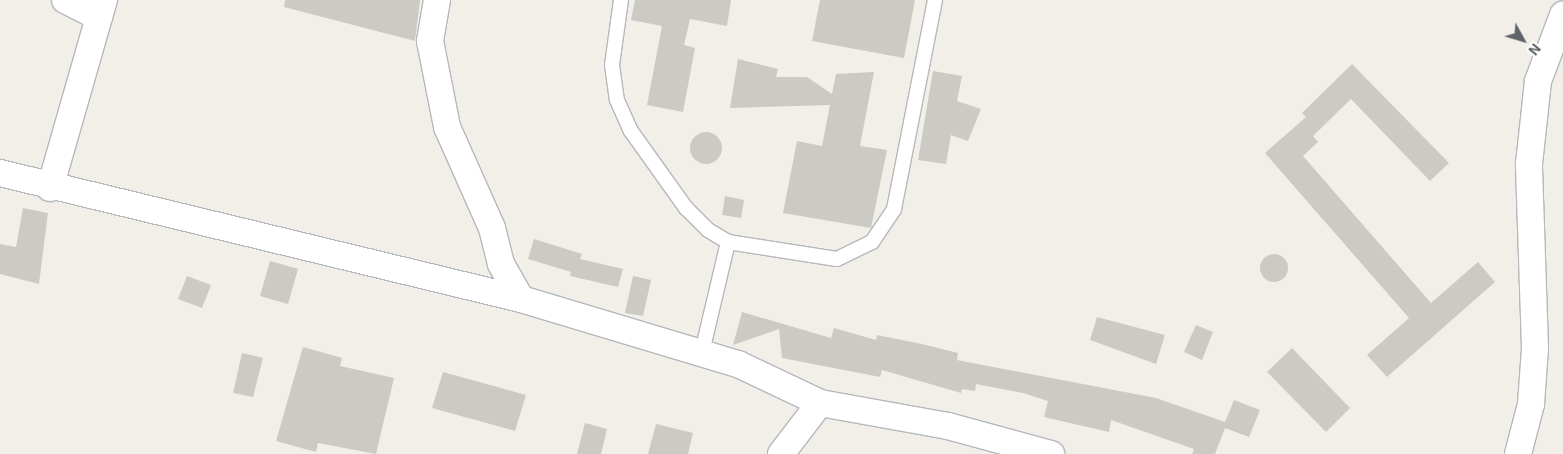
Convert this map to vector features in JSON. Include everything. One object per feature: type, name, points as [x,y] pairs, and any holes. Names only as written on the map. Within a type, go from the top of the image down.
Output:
[{"type":"street","points":[[50,188],[102,9],[64,0]]},
{"type":"street","points":[[437,0],[430,41],[447,127],[492,228],[501,264],[520,298]]},
{"type":"street","points":[[1518,454],[1531,404],[1535,348],[1529,164],[1538,81],[1563,15]]},
{"type":"street","points":[[0,173],[50,188],[520,298],[702,352],[820,403],[948,426],[1051,454]]},
{"type":"street","points":[[781,454],[820,403]]},
{"type":"lane","points":[[621,0],[612,65],[617,100],[631,131],[686,208],[708,230],[728,242],[837,259],[872,242],[894,209],[935,0]]},
{"type":"lane","points":[[702,352],[728,242]]},
{"type":"building","points":[[285,0],[420,0],[415,41],[284,7]]},
{"type":"building","points":[[635,0],[731,0],[727,26],[690,19],[684,45],[695,48],[683,112],[647,105],[662,26],[631,20]]},
{"type":"building","points":[[820,0],[915,0],[904,58],[812,41]]},
{"type":"building","points":[[738,59],[778,69],[776,77],[807,77],[832,94],[836,74],[874,72],[860,146],[887,150],[871,228],[783,213],[797,141],[822,146],[830,105],[730,108]]},
{"type":"building","points":[[1352,64],[1449,163],[1430,181],[1351,99],[1313,136],[1318,142],[1303,156],[1431,303],[1478,262],[1495,282],[1387,377],[1367,355],[1409,318],[1265,153],[1306,117],[1302,113]]},
{"type":"building","points":[[933,71],[962,76],[957,101],[981,109],[968,141],[951,135],[946,164],[918,160]]},
{"type":"building","points":[[706,132],[712,133],[717,137],[721,142],[721,154],[717,159],[712,163],[706,164],[700,163],[695,159],[691,154],[690,148],[691,142],[695,137],[700,133]]},
{"type":"building","points":[[725,196],[744,200],[741,218],[722,215]]},
{"type":"building","points":[[23,208],[48,213],[39,284],[0,274],[0,244],[16,247]]},
{"type":"building","points":[[534,239],[582,254],[580,259],[623,269],[618,287],[570,276],[571,272],[528,259]]},
{"type":"building","points":[[1274,254],[1284,258],[1288,268],[1284,278],[1274,282],[1264,278],[1260,268],[1264,258]]},
{"type":"building","points":[[270,261],[298,269],[288,304],[260,296]]},
{"type":"building","points":[[187,276],[211,285],[202,308],[178,299]]},
{"type":"building","points":[[633,276],[651,280],[643,316],[625,313]]},
{"type":"building","points":[[742,312],[831,338],[834,328],[876,340],[877,335],[922,344],[958,353],[957,360],[1156,398],[1225,422],[1234,400],[1260,410],[1249,437],[1225,428],[1215,454],[1192,454],[1194,449],[1111,420],[1109,432],[1044,417],[1048,401],[1023,393],[976,384],[975,391],[962,389],[961,393],[882,370],[880,377],[782,358],[779,329],[733,345]]},
{"type":"building","points":[[1097,317],[1165,335],[1156,364],[1090,340]]},
{"type":"building","points":[[1196,325],[1213,332],[1202,360],[1184,352]]},
{"type":"building","points":[[303,347],[342,358],[340,366],[394,378],[376,454],[318,443],[316,452],[276,441]]},
{"type":"building","points":[[1292,348],[1350,408],[1326,432],[1267,372]]},
{"type":"building","points":[[242,353],[263,358],[253,397],[233,393]]},
{"type":"building","points":[[443,372],[526,395],[515,431],[432,408]]},
{"type":"building","points":[[585,423],[607,429],[601,454],[577,454]]},
{"type":"building","points":[[656,424],[693,433],[688,454],[648,454]]}]
